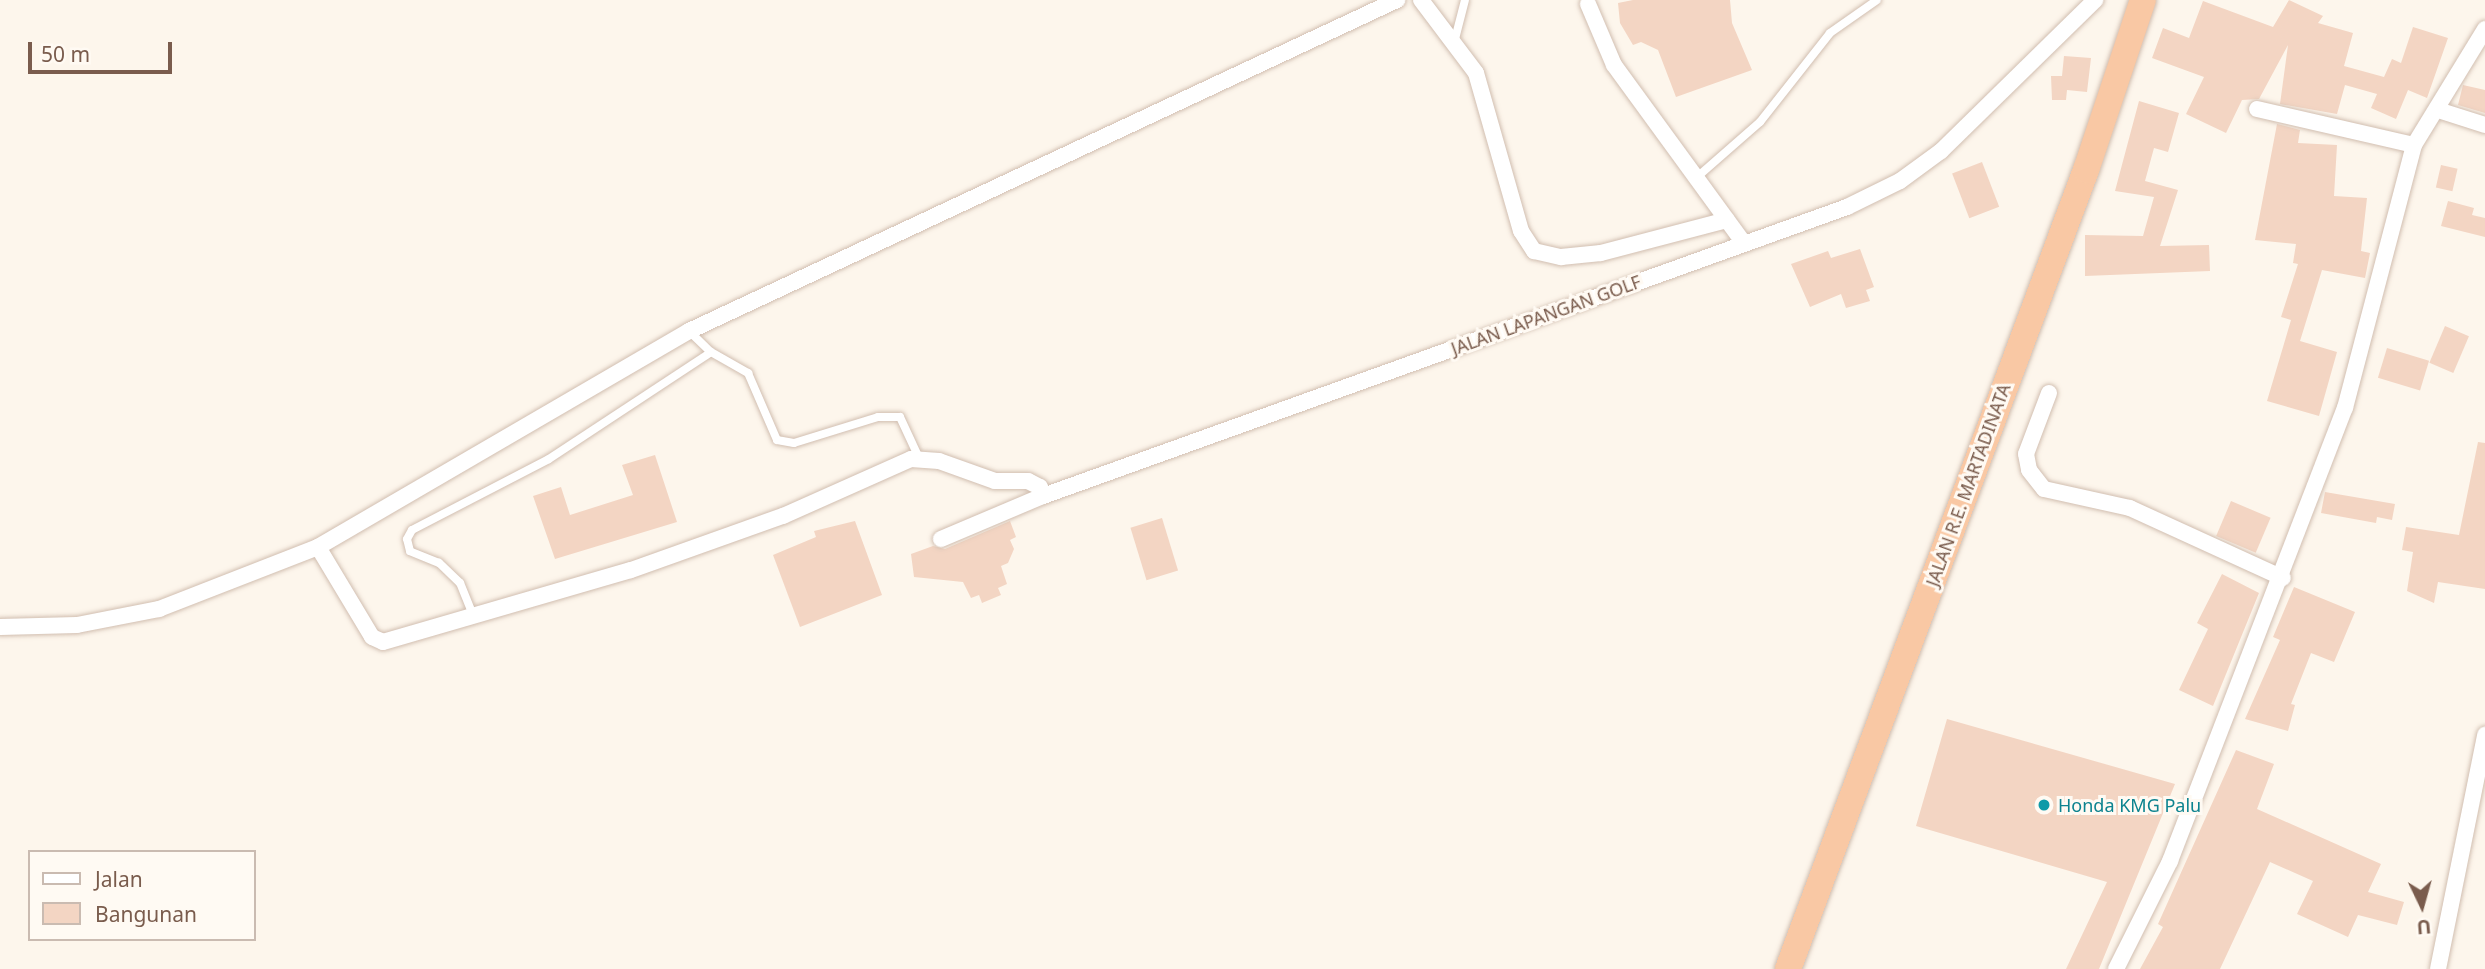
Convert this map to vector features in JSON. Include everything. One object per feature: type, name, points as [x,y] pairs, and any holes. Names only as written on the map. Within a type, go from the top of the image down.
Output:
[{"type":"highway","name":"JALAN R.E. MARTADINATA","points":[[1788,969],[2086,170],[2143,0]]},
{"type":"street","points":[[0,627],[77,625],[159,609],[318,547],[689,331],[1396,0]]},
{"type":"street","points":[[1421,0],[1455,40],[1476,73],[1521,231],[1534,251],[1561,257],[1601,253],[1727,220]]},
{"type":"street","name":"JALAN LAPANGAN GOLF","points":[[942,539],[1043,496],[1744,243],[1900,181],[1941,151],[2095,0]]},
{"type":"street","points":[[1588,4],[1614,65],[1744,243]]},
{"type":"street","points":[[2116,969],[2170,861],[2283,579],[2345,408],[2414,145],[2438,110],[2485,29]]},
{"type":"street","points":[[2257,109],[2414,145]]},
{"type":"street","points":[[2438,110],[2485,125]]},
{"type":"street","points":[[2049,393],[2026,454],[2029,470],[2045,489],[2130,508],[2283,579]]},
{"type":"street","points":[[318,547],[376,641],[631,570],[796,511],[901,462],[939,461],[995,481],[1028,481],[1040,487],[1043,496]]},
{"type":"street","points":[[2438,969],[2485,736]]},
{"type":"lane","points":[[1455,40],[1465,0]]},
{"type":"lane","points":[[1696,178],[1760,122],[1830,33],[1877,0]]},
{"type":"lane","points":[[689,331],[711,352],[748,373],[777,440],[794,443],[878,417],[900,417],[920,460]]},
{"type":"lane","points":[[473,615],[460,583],[439,563],[410,551],[407,539],[412,530],[549,459],[711,352]]},
{"type":"building","points":[[1633,0],[1730,0],[1732,23],[1752,70],[1676,97],[1658,50],[1641,42],[1633,45],[1620,23],[1618,3]]},
{"type":"building","points":[[2289,0],[2323,16],[2318,23],[2353,33],[2344,66],[2384,77],[2392,59],[2401,63],[2413,27],[2448,38],[2427,98],[2408,90],[2396,119],[2371,108],[2377,94],[2345,85],[2337,114],[2280,104],[2288,45],[2259,99],[2242,100],[2226,133],[2186,114],[2204,77],[2152,58],[2163,28],[2189,38],[2203,1],[2273,27]]},
{"type":"building","points":[[2064,56],[2091,58],[2087,92],[2067,90],[2066,100],[2052,100],[2051,76],[2062,76]]},
{"type":"building","points":[[2463,85],[2485,90],[2485,113],[2458,105]]},
{"type":"building","points":[[2139,101],[2179,113],[2168,152],[2154,148],[2145,181],[2178,190],[2160,246],[2209,245],[2210,271],[2085,276],[2085,235],[2143,236],[2154,197],[2115,191]]},
{"type":"building","points":[[2277,124],[2300,130],[2298,143],[2337,145],[2334,196],[2367,198],[2361,251],[2370,253],[2365,278],[2322,270],[2300,341],[2337,352],[2319,416],[2267,401],[2291,320],[2281,317],[2298,264],[2293,263],[2296,244],[2255,240]]},
{"type":"building","points":[[1982,162],[1999,207],[1969,218],[1952,173]]},
{"type":"building","points":[[2441,165],[2458,169],[2452,191],[2436,187]]},
{"type":"building","points":[[2448,201],[2474,208],[2472,215],[2485,218],[2485,237],[2441,226]]},
{"type":"building","points":[[1860,249],[1874,287],[1866,290],[1870,301],[1846,308],[1841,294],[1810,307],[1791,264],[1828,251],[1831,258]]},
{"type":"building","points":[[2445,326],[2469,336],[2453,373],[2429,363]]},
{"type":"building","points":[[2387,348],[2429,361],[2420,391],[2378,378]]},
{"type":"building","points":[[2478,442],[2485,443],[2485,589],[2438,582],[2434,603],[2407,591],[2413,552],[2402,550],[2406,527],[2459,535]]},
{"type":"building","points":[[655,455],[677,522],[555,559],[533,496],[561,487],[570,515],[633,495],[622,465]]},
{"type":"building","points":[[2325,492],[2395,504],[2392,520],[2377,517],[2376,523],[2321,513]]},
{"type":"building","points":[[2231,501],[2271,518],[2256,553],[2216,536]]},
{"type":"building","points":[[1162,518],[1178,571],[1147,580],[1130,528]]},
{"type":"building","points":[[855,521],[882,595],[800,627],[773,555],[816,537],[814,531]]},
{"type":"building","points":[[1010,521],[1016,537],[1010,540],[1014,549],[1008,563],[1001,566],[1007,584],[998,588],[1001,595],[982,603],[979,595],[971,598],[963,582],[914,577],[911,554],[933,546],[945,549]]},
{"type":"building","points":[[2222,574],[2259,593],[2213,706],[2179,690],[2208,629],[2197,623]]},
{"type":"building","points":[[2294,587],[2355,612],[2334,662],[2311,653],[2291,704],[2295,705],[2288,731],[2245,719],[2280,640],[2273,637]]},
{"type":"building","name":"Honda KMG Palu","points":[[1947,719],[2175,784],[2099,969],[2066,969],[2107,882],[1916,826]]},
{"type":"building","points":[[2236,750],[2274,764],[2257,809],[2381,864],[2368,892],[2404,902],[2397,925],[2358,915],[2348,937],[2297,914],[2313,881],[2270,862],[2220,969],[2140,969],[2163,927],[2158,924]]},
{"type":"place","name":"Honda KMG Palu","points":[[2044,805]]}]
